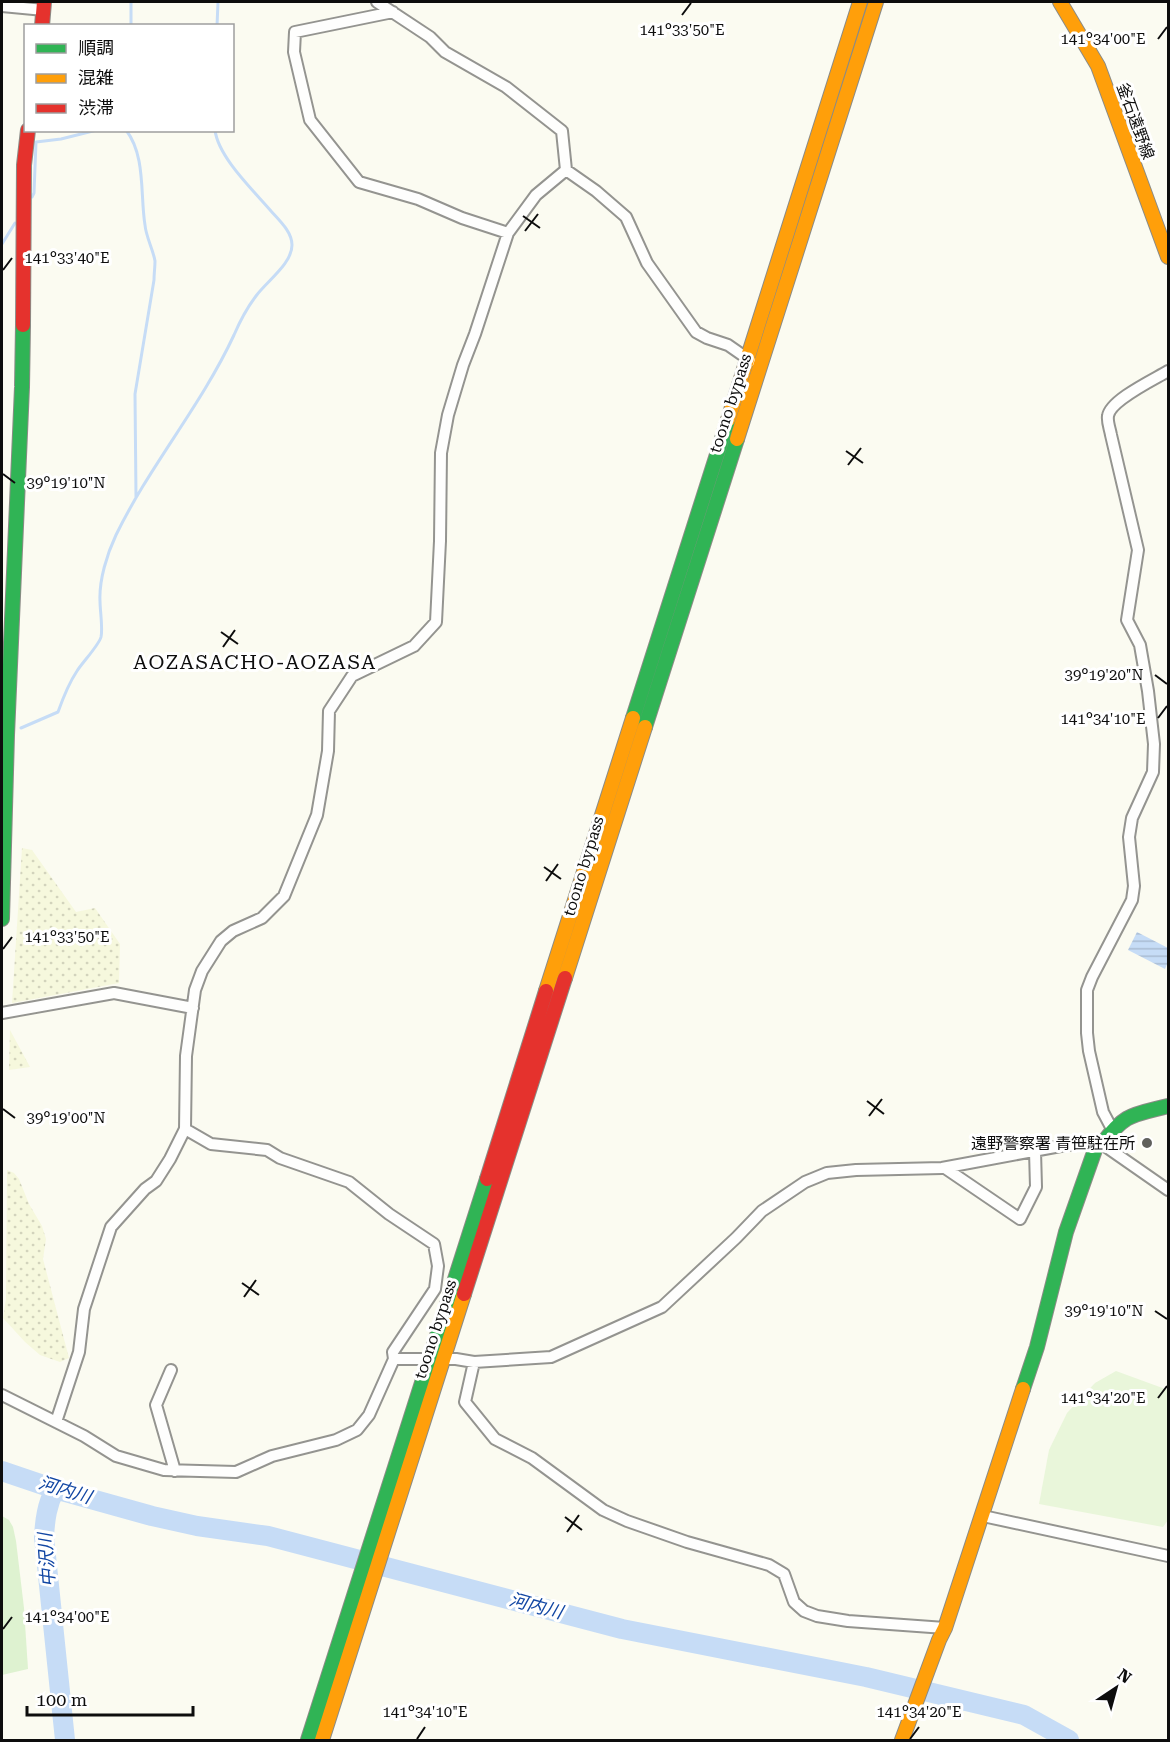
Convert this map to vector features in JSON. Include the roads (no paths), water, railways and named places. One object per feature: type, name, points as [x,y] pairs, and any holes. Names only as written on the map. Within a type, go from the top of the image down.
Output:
[{"type":"main road","name":"toono bypass","points":[[753,363],[860,2]]},
{"type":"main road","name":"toono bypass","points":[[308,1740],[330,1693],[753,363],[876,2]]},
{"type":"main road","name":"釜石遠野線","points":[[1060,2],[1098,66],[1168,257]]},
{"type":"main road","points":[[42,24],[47,4]]},
{"type":"main road","points":[[2,920],[7,735],[22,387],[24,165],[28,132]]},
{"type":"main road","points":[[902,1740],[983,1516],[1037,1347],[1066,1232],[1099,1144],[1121,1121],[1168,1106]]},
{"type":"main road","name":"toono bypass","points":[[322,1740],[330,1693]]},
{"type":"street","points":[[377,2],[430,37],[445,52],[506,87],[562,131],[566,170],[596,191],[626,217],[647,263],[696,332],[728,345],[753,363]]},
{"type":"street","points":[[2,6],[47,4]]},
{"type":"street","points":[[393,12],[295,32],[294,52],[310,120],[358,182],[418,199],[462,218],[508,233]]},
{"type":"street","points":[[56,1422],[79,1352],[84,1309],[111,1227],[145,1189],[156,1181],[185,1129],[186,1056],[195,990],[201,971],[220,941],[233,931],[262,918],[284,896],[318,815],[328,751],[329,711],[352,676],[414,646],[436,622],[441,541],[441,453],[448,415],[508,233],[536,195],[566,170]]},
{"type":"street","points":[[1112,1130],[1103,1112],[1089,1051],[1087,990],[1132,900],[1134,886],[1129,837],[1132,818],[1153,772],[1154,744],[1140,645],[1127,620],[1138,550],[1108,417],[1110,409],[1121,399],[1168,371]]},
{"type":"street","points":[[2,1013],[114,993],[193,1008]]},
{"type":"street","points":[[2,1395],[84,1436],[116,1456],[175,1471],[236,1472],[272,1456],[336,1440],[357,1430],[369,1415],[394,1359],[393,1352],[435,1289],[438,1266],[434,1244],[389,1214],[349,1182],[280,1158],[267,1150],[211,1144],[185,1129]]},
{"type":"street","points":[[394,1359],[456,1359],[474,1362],[551,1357],[662,1307],[762,1211],[805,1182],[827,1173],[945,1168],[1066,1145],[1099,1144],[1168,1190]]},
{"type":"street","points":[[945,1168],[1020,1219],[1036,1187],[1035,1151]]},
{"type":"street","points":[[474,1362],[465,1402],[495,1439],[532,1458],[603,1510],[687,1542],[769,1564],[784,1574],[794,1602],[804,1611],[817,1617],[942,1634]]},
{"type":"street","points":[[171,1370],[156,1405],[175,1471]]},
{"type":"street","points":[[983,1516],[1168,1556]]},
{"type":"water","points":[[1137,932],[1168,948],[1168,962],[1165,969],[1128,950]]},
{"type":"waterway","points":[[131,2],[131,24]]},
{"type":"waterway","points":[[217,24],[218,2]]},
{"type":"waterway","points":[[32,197],[36,142],[89,132]]},
{"type":"waterway","points":[[127,132],[137,152],[146,230],[155,261],[154,280],[135,394],[136,497]]},
{"type":"waterway","points":[[21,728],[58,712],[74,676],[100,640],[102,576],[116,535],[144,484],[221,361],[247,310],[261,290],[284,266],[291,252],[292,245],[288,231],[230,162],[216,132]]},
{"type":"waterway","points":[[2,244],[15,223]]},
{"type":"waterway","name":"河内川","points":[[2,1471],[55,1489],[152,1516],[197,1526],[268,1536],[622,1629],[866,1677],[1024,1715],[1069,1740]]},
{"type":"waterway","name":"中沢川","points":[[55,1489],[47,1512],[44,1537],[65,1740]]},
{"type":"place","name":"遠野警察署 青笹駐在所","points":[[1147,1143]]},
{"type":"district","name":"AOZASACHO-AOZASA","points":[[255,662]]}]
